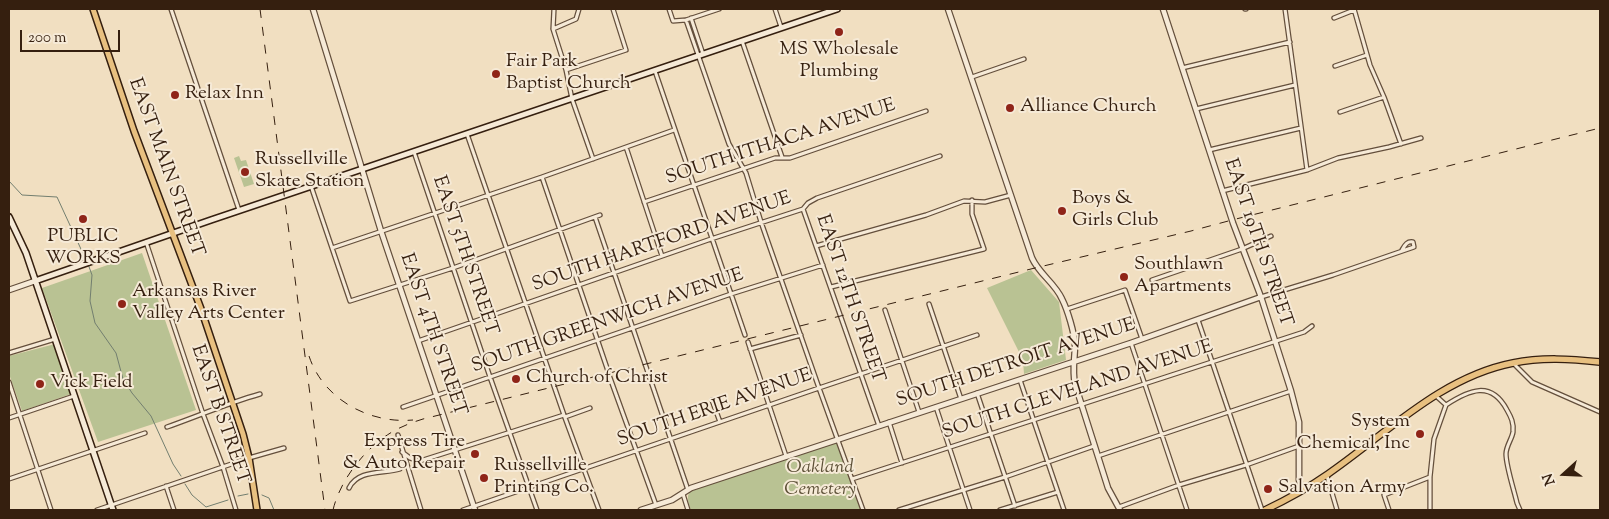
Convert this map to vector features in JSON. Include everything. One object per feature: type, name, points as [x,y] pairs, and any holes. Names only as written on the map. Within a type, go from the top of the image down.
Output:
[{"type":"highway","points":[[1263,510],[1278,507],[1326,475],[1436,395],[1456,383],[1479,373],[1513,363],[1538,359],[1575,359],[1600,362]]},
{"type":"main road","name":"EAST MAIN STREET","points":[[93,9],[134,131],[201,309],[232,402],[249,458],[257,510]]},
{"type":"main road","points":[[35,281],[239,210],[835,9]]},
{"type":"main road","points":[[9,216],[24,247],[112,508]]},
{"type":"street","points":[[171,9],[239,210]]},
{"type":"street","name":"EAST 4TH STREET","points":[[313,9],[381,231],[475,508]]},
{"type":"street","points":[[554,9],[553,29],[566,70],[572,99],[593,159]]},
{"type":"street","points":[[553,29],[576,19],[579,9]]},
{"type":"street","points":[[566,70],[626,50],[612,9]]},
{"type":"street","points":[[669,9],[673,21],[686,20],[719,9]]},
{"type":"street","points":[[775,9],[781,28]]},
{"type":"street","points":[[948,9],[1034,262],[1040,272],[1059,293],[1066,310],[1074,338],[1073,376],[1108,488],[1119,509],[1179,486],[1299,446]]},
{"type":"street","name":"EAST 19TH STREET","points":[[1163,9],[1222,191],[1261,297],[1291,391],[1299,422],[1299,480],[1302,490]]},
{"type":"street","points":[[1285,9],[1307,170]]},
{"type":"street","points":[[1334,18],[1354,10],[1367,55],[1401,144]]},
{"type":"street","points":[[691,18],[700,55]]},
{"type":"street","points":[[686,20],[700,55],[729,144],[743,169],[863,510]]},
{"type":"street","points":[[742,41],[782,157]]},
{"type":"street","points":[[1182,68],[1290,42]]},
{"type":"street","points":[[1335,66],[1367,55]]},
{"type":"street","points":[[972,77],[1024,59]]},
{"type":"street","points":[[655,71],[745,335]]},
{"type":"street","points":[[1196,109],[1295,85]]},
{"type":"street","points":[[1340,112],[1384,97]]},
{"type":"street","name":"SOUTH ITHACA AVENUE","points":[[644,202],[775,158],[790,158],[926,112]]},
{"type":"street","points":[[1209,150],[1301,128]]},
{"type":"street","points":[[332,248],[674,130]]},
{"type":"street","points":[[467,134],[564,416],[599,510]]},
{"type":"street","points":[[1222,191],[1307,170],[1338,158],[1421,138]]},
{"type":"street","points":[[626,147],[662,256]]},
{"type":"street","name":"EAST 5TH STREET","points":[[414,151],[537,510]]},
{"type":"street","name":"SOUTH HARTFORD AVENUE","points":[[418,341],[802,209],[817,198],[940,156]]},
{"type":"street","points":[[542,177],[656,505]]},
{"type":"street","points":[[311,186],[350,301],[507,250],[600,215]]},
{"type":"street","points":[[816,246],[926,215],[964,201],[985,202],[1011,195]]},
{"type":"street","points":[[831,286],[984,249],[972,214],[972,200]]},
{"type":"street","name":"EAST 12TH STREET","points":[[802,209],[831,286],[879,426]]},
{"type":"street","points":[[595,218],[688,490]]},
{"type":"street","points":[[1152,280],[1242,249],[1271,236]]},
{"type":"street","name":"EAST B STREET","points":[[146,242],[236,510]]},
{"type":"street","name":"SOUTH DETROIT AVENUE","points":[[641,510],[672,500],[688,490],[786,456],[1131,343],[1261,297],[1333,276],[1402,250]]},
{"type":"street","name":"SOUTH GREENWICH AVENUE","points":[[403,407],[731,294],[823,265]]},
{"type":"street","points":[[9,290],[35,281]]},
{"type":"street","points":[[1066,310],[1125,290],[1142,339]]},
{"type":"street","points":[[930,304],[961,399]]},
{"type":"street","points":[[885,310],[919,412]]},
{"type":"street","points":[[1198,320],[1263,510]]},
{"type":"street","name":"SOUTH CLEVELAND AVENUE","points":[[852,479],[1304,332],[1312,326]]},
{"type":"street","points":[[750,349],[801,335]]},
{"type":"street","name":"SOUTH ERIE AVENUE","points":[[463,510],[475,508],[584,468],[977,335]]},
{"type":"street","points":[[9,353],[55,339]]},
{"type":"street","points":[[748,342],[786,456]]},
{"type":"street","points":[[1131,343],[1187,510]]},
{"type":"street","points":[[1513,363],[1532,382],[1600,412]]},
{"type":"street","points":[[1020,379],[1064,510]]},
{"type":"street","points":[[9,382],[51,510]]},
{"type":"street","points":[[1430,510],[1430,477],[1434,439],[1446,405],[1460,396],[1478,390],[1493,392],[1503,401],[1512,418],[1513,432],[1506,452],[1520,510]]},
{"type":"street","points":[[1097,456],[1291,391]]},
{"type":"street","points":[[977,393],[1015,506]]},
{"type":"street","points":[[167,427],[232,402],[260,394]]},
{"type":"street","points":[[1436,395],[1446,405]]},
{"type":"street","points":[[9,418],[75,396]]},
{"type":"street","points":[[712,400],[720,422]]},
{"type":"street","points":[[936,407],[970,510]]},
{"type":"street","points":[[402,452],[410,458],[420,461],[510,431],[590,408]]},
{"type":"street","points":[[889,422],[902,463]]},
{"type":"street","points":[[9,479],[145,434]]},
{"type":"street","points":[[398,435],[421,510]]},
{"type":"street","points":[[899,510],[1005,477],[1094,446]]},
{"type":"street","points":[[97,510],[112,508],[166,486],[284,448]]},
{"type":"street","points":[[348,488],[354,480],[362,476],[400,469],[404,459]]},
{"type":"street","points":[[1326,475],[1337,510]]},
{"type":"street","points":[[1389,510],[1384,495],[1430,477]]},
{"type":"street","points":[[166,486],[174,510]]},
{"type":"street","points":[[1000,510],[1058,492]]},
{"type":"street","points":[[683,494],[688,510]]},
{"type":"green space","name":"Russellville Skate Station","points":[[239,156],[241,161],[246,160],[254,184],[244,187],[234,158]]},
{"type":"green space","points":[[142,253],[196,410],[98,442],[42,288]]},
{"type":"green space","points":[[1031,270],[1059,302],[1066,360],[1024,374],[1023,360],[987,288]]},
{"type":"green space","name":"Vick Field","points":[[55,344],[71,394],[22,411],[9,374],[9,356]]},
{"type":"green space","name":"Oakland Cemetery","points":[[836,441],[855,487],[862,510],[691,510],[688,498],[691,491]]},
{"type":"waterway","points":[[9,181],[22,195],[57,197],[86,260]]},
{"type":"waterway","points":[[88,264],[92,275],[90,301],[95,323],[116,353],[123,379],[151,416],[173,464],[181,476]]},
{"type":"waterway","points":[[185,484],[192,495],[206,507],[228,500]]},
{"type":"waterway","points":[[238,496],[248,494]]},
{"type":"waterway","points":[[262,495],[269,498],[274,510]]},
{"type":"railway","points":[[260,9],[325,510]]},
{"type":"railway","points":[[333,510],[343,484],[370,449],[392,432],[423,419],[1191,231],[1600,128]]},
{"type":"railway","points":[[309,356],[325,385],[350,406],[380,418],[413,420]]},
{"type":"place","name":"MS Wholesale Plumbing","points":[[839,32]]},
{"type":"place","name":"Fair Park Baptist Church","points":[[496,74]]},
{"type":"place","name":"Relax Inn","points":[[175,95]]},
{"type":"place","name":"Alliance Church","points":[[1010,108]]},
{"type":"place","name":"Russellville Skate Station","points":[[245,172]]},
{"type":"place","name":"Boys & Girls Club","points":[[1062,211]]},
{"type":"place","name":"PUBLIC WORKS","points":[[83,219]]},
{"type":"place","name":"Southlawn Apartments","points":[[1124,277]]},
{"type":"place","name":"Arkansas River Valley Arts Center","points":[[122,304]]},
{"type":"place","name":"Church of Christ","points":[[516,379]]},
{"type":"place","name":"Vick Field","points":[[40,384]]},
{"type":"place","name":"System Chemical, Inc","points":[[1420,434]]},
{"type":"place","name":"Express Tire & Auto Repair","points":[[475,454]]},
{"type":"place","name":"Russellville Printing Co.","points":[[484,478]]},
{"type":"place","name":"Salvation Army","points":[[1268,489]]}]
